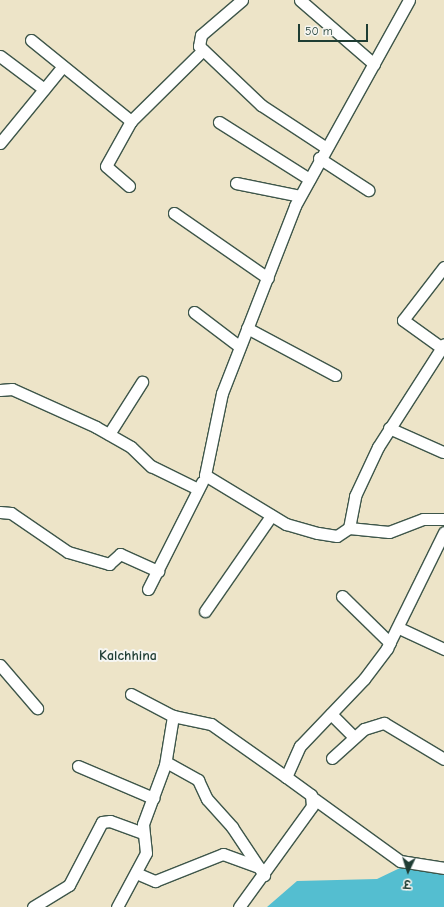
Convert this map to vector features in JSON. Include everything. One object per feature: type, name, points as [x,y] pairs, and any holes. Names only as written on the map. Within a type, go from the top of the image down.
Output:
[{"type":"street","points":[[242,0],[200,35],[197,42],[203,50],[267,110],[325,147]]},
{"type":"street","points":[[300,0],[374,64]]},
{"type":"street","points":[[148,589],[205,477],[222,393],[239,346],[268,278],[300,196],[325,147],[374,64],[408,0]]},
{"type":"street","points":[[31,40],[130,121]]},
{"type":"street","points":[[130,186],[106,166],[130,121],[203,50]]},
{"type":"street","points":[[0,56],[44,89]]},
{"type":"street","points":[[0,143],[63,66]]},
{"type":"street","points":[[219,122],[309,179]]},
{"type":"street","points":[[319,158],[368,190]]},
{"type":"street","points":[[236,183],[300,196]]},
{"type":"street","points":[[174,213],[268,278]]},
{"type":"street","points":[[349,528],[355,496],[389,428],[443,346],[403,320],[444,267]]},
{"type":"street","points":[[194,312],[239,346]]},
{"type":"street","points":[[247,328],[335,375]]},
{"type":"street","points":[[109,434],[142,382]]},
{"type":"street","points":[[0,390],[12,389],[109,434],[132,447],[151,466],[198,489]]},
{"type":"street","points":[[389,428],[443,452]]},
{"type":"street","points":[[205,477],[286,524],[334,536],[349,528],[389,532],[423,519],[444,519]]},
{"type":"street","points":[[0,512],[11,513],[68,552],[109,564],[120,554],[158,571]]},
{"type":"street","points":[[205,611],[271,516]]},
{"type":"street","points":[[286,777],[305,739],[364,679],[390,643],[399,628],[444,532]]},
{"type":"street","points":[[342,596],[390,643]]},
{"type":"street","points":[[399,628],[444,649]]},
{"type":"street","points":[[0,665],[37,708]]},
{"type":"street","points":[[131,694],[173,716],[211,724],[400,861],[444,868]]},
{"type":"street","points":[[331,714],[354,737]]},
{"type":"street","points":[[117,907],[146,853],[143,833],[153,798],[166,762],[173,716]]},
{"type":"street","points":[[332,758],[354,737],[371,726],[384,723],[444,759]]},
{"type":"street","points":[[166,762],[198,780],[207,800],[227,819],[261,871]]},
{"type":"street","points":[[78,766],[153,798]]},
{"type":"street","points":[[239,907],[261,871],[310,810],[313,798]]},
{"type":"street","points":[[33,907],[69,885],[102,822],[110,821],[143,833]]},
{"type":"street","points":[[136,873],[155,881],[224,854],[261,871]]},
{"type":"water","points":[[444,864],[444,907],[267,907],[297,881],[377,879],[402,867]]},
{"type":"district","name":"Kalchhina","points":[[128,656]]}]
